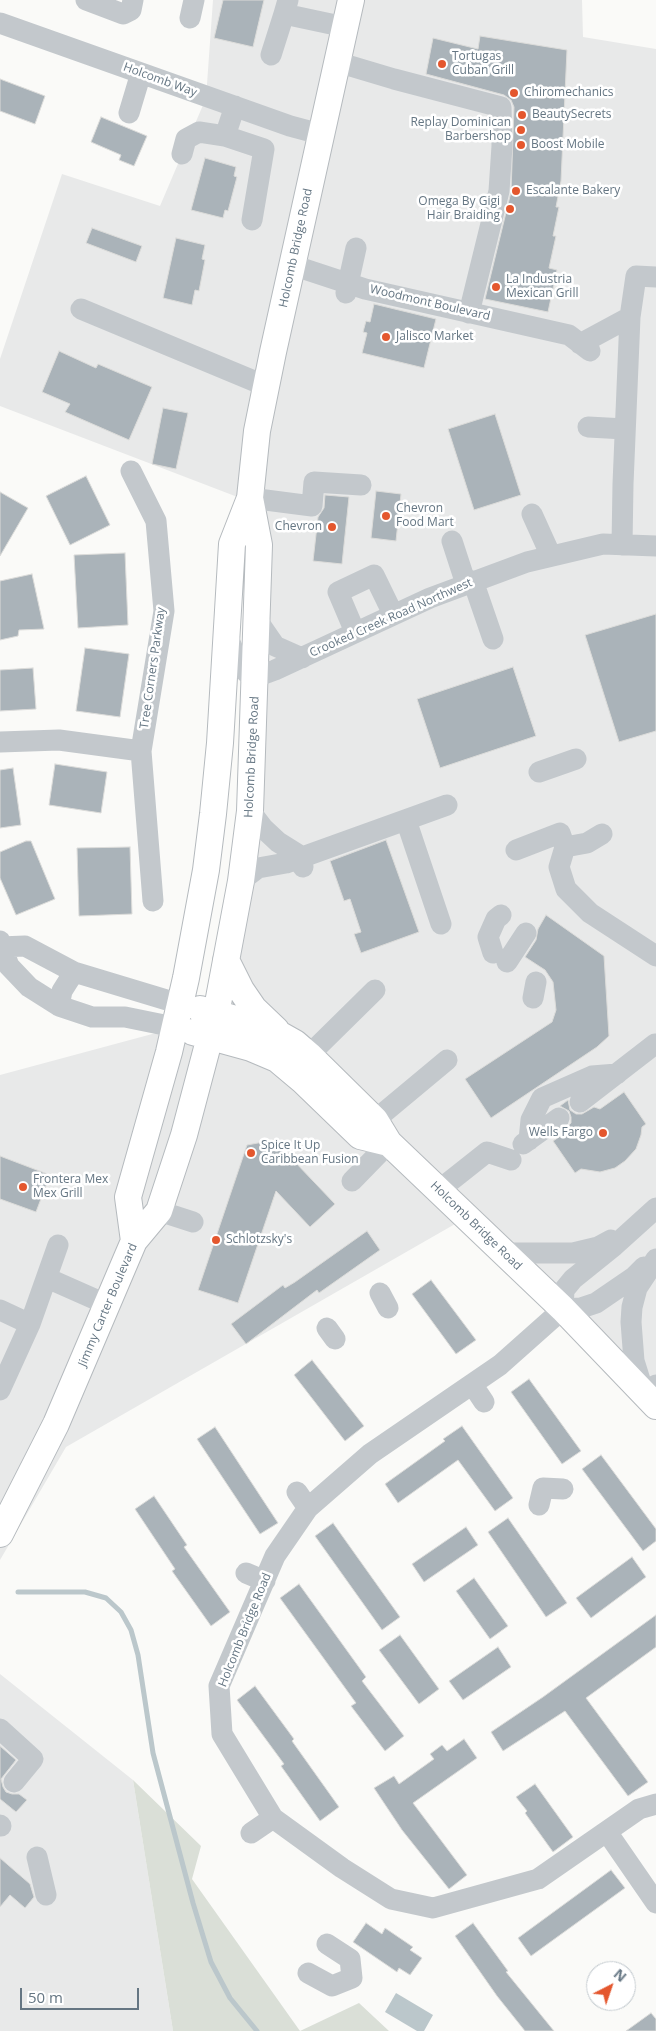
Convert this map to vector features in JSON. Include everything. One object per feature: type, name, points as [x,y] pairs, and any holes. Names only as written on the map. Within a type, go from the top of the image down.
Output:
[{"type":"main road","name":"Holcomb Bridge Road","points":[[134,1241],[128,1197],[154,1110],[197,925],[213,814],[232,544],[250,498],[257,431],[266,386],[351,0]]},
{"type":"main road","name":"Holcomb Bridge Road","points":[[213,1025],[241,881],[250,811],[259,545],[250,498]]},
{"type":"main road","points":[[226,960],[241,990],[254,1009],[279,1034]]},
{"type":"main road","name":"Holcomb Bridge Road","points":[[177,1015],[213,1025],[277,1059],[302,1080],[360,1136],[389,1143]]},
{"type":"main road","name":"Holcomb Bridge Road","points":[[213,1025],[243,1020],[279,1034],[309,1055],[375,1120],[389,1143],[652,1395]]},
{"type":"main road","name":"Jimmy Carter Boulevard","points":[[0,1534],[31,1477],[56,1424],[134,1241],[160,1212],[184,1135],[213,1025]]},
{"type":"street","points":[[86,0],[123,14],[131,10],[133,0]]},
{"type":"street","points":[[271,55],[286,7],[345,27]]},
{"type":"street","name":"Holcomb Way","points":[[0,22],[290,126],[320,134]]},
{"type":"street","points":[[337,62],[394,79],[501,106],[502,146],[499,191],[469,313]]},
{"type":"street","points":[[129,113],[142,73]]},
{"type":"street","points":[[225,136],[235,106]]},
{"type":"street","points":[[182,154],[186,139],[199,132],[225,136],[264,150],[252,220]]},
{"type":"street","points":[[347,288],[356,248]]},
{"type":"street","name":"Woodmont Boulevard","points":[[292,265],[347,288],[365,289],[536,327],[580,343],[630,317]]},
{"type":"street","points":[[622,545],[630,317],[636,276],[656,277]]},
{"type":"street","points":[[81,309],[266,386]]},
{"type":"street","points":[[508,340],[536,327]]},
{"type":"street","points":[[588,427],[625,429]]},
{"type":"street","name":"Tree Corners Parkway","points":[[131,471],[156,521],[164,611],[141,750],[154,901]]},
{"type":"street","points":[[250,498],[312,506],[314,482],[361,485]]},
{"type":"street","points":[[532,514],[551,556]]},
{"type":"street","points":[[452,541],[493,639]]},
{"type":"street","name":"Crooked Creek Road Northwest","points":[[256,676],[275,670],[394,614],[469,582],[527,562],[603,544],[656,546]]},
{"type":"street","points":[[355,632],[338,592],[374,576],[394,614]]},
{"type":"street","name":"Crooked Creek Road Northwest","points":[[257,620],[275,646],[302,658]]},
{"type":"street","points":[[227,635],[239,664],[247,673],[256,676]]},
{"type":"street","points":[[0,742],[59,740],[141,750]]},
{"type":"street","points":[[539,772],[576,759]]},
{"type":"street","points":[[241,881],[258,868],[302,862],[344,833],[406,820],[447,805]]},
{"type":"street","points":[[250,811],[263,828],[302,862]]},
{"type":"street","points":[[406,820],[441,924]]},
{"type":"street","points":[[516,850],[560,833],[565,847],[559,867],[566,889],[590,913],[656,956]]},
{"type":"street","points":[[565,847],[587,843],[602,834]]},
{"type":"street","points":[[501,915],[496,919],[488,937],[500,958],[526,933]]},
{"type":"street","points":[[1,944],[25,946],[74,972],[177,1015],[92,1017],[59,1006],[30,987],[8,966],[1,944]]},
{"type":"street","points":[[59,1006],[62,990],[74,972]]},
{"type":"street","points":[[309,1055],[353,1005],[375,990]]},
{"type":"street","points":[[580,1102],[655,1044]]},
{"type":"street","points":[[375,1120],[434,1063]]},
{"type":"street","points":[[529,1140],[531,1120],[542,1098],[592,1076],[617,1074]]},
{"type":"street","points":[[439,1190],[487,1152],[507,1159],[559,1118]]},
{"type":"street","points":[[352,1181],[389,1143]]},
{"type":"street","points":[[656,1208],[573,1279],[564,1290],[562,1309],[580,1308],[596,1303],[634,1277],[656,1258]]},
{"type":"street","points":[[160,1212],[193,1222]]},
{"type":"street","points":[[504,1253],[574,1253],[598,1247],[637,1225]]},
{"type":"street","points":[[0,1390],[30,1324],[48,1278],[58,1245]]},
{"type":"street","points":[[652,1395],[634,1361],[631,1322],[632,1307],[637,1288],[656,1258]]},
{"type":"street","points":[[48,1278],[108,1305]]},
{"type":"street","name":"Holcomb Bridge Road","points":[[562,1309],[500,1365],[302,1500],[275,1556],[255,1577],[220,1686],[222,1734],[274,1818],[342,1868],[391,1899],[433,1908],[538,1879],[639,1809],[656,1804]]},
{"type":"street","points":[[0,1310],[30,1324]]},
{"type":"street","points":[[472,1384],[484,1402]]},
{"type":"street","points":[[539,1505],[543,1488],[563,1489]]},
{"type":"street","points":[[0,1729],[33,1759],[14,1782]]},
{"type":"street","points":[[251,1833],[274,1818]]},
{"type":"street","points":[[606,1832],[656,1903]]},
{"type":"street","points":[[37,1857],[46,1895]]},
{"type":"street","points":[[308,1973],[332,1986],[352,1978],[350,1959],[326,1944]]},
{"type":"shaded area","points":[[213,0],[582,0],[583,37],[656,49],[656,1390],[476,1212],[66,1447],[0,1560],[0,1075],[219,1016],[238,868],[261,506],[0,406],[0,359],[62,174],[160,206],[206,98]]},
{"type":"shaded area","points":[[0,1674],[133,1780],[173,2031],[0,2031]]},
{"type":"shaded area","points":[[133,1780],[201,1846],[192,1879],[300,2031],[173,2031]]},
{"type":"shaded area","points":[[396,1993],[433,2015],[424,2031],[417,2031],[385,2012]]},
{"type":"shaded area","points":[[359,2003],[389,2031],[300,2031]]},
{"type":"building","points":[[223,0],[264,0],[253,47],[214,38]]},
{"type":"building","points":[[480,36],[567,50],[561,181],[556,207],[559,207],[553,236],[556,236],[549,268],[557,270],[548,312],[485,299],[511,192],[514,107],[511,100],[504,95],[426,74],[433,38],[478,49]]},
{"type":"building","points":[[0,79],[45,96],[35,124],[0,111]]},
{"type":"building","points":[[101,117],[147,136],[134,166],[119,160],[121,155],[91,142]]},
{"type":"building","points":[[205,158],[236,167],[234,176],[237,177],[228,211],[225,210],[223,218],[191,210]]},
{"type":"building","points":[[92,228],[142,246],[136,262],[86,243]]},
{"type":"building","points":[[176,238],[205,245],[202,259],[205,260],[199,291],[195,290],[192,305],[163,298]]},
{"type":"building","points":[[374,304],[436,319],[424,368],[362,353],[367,333],[363,332],[366,321],[370,322]]},
{"type":"building","points":[[59,351],[96,368],[98,364],[152,387],[129,440],[65,412],[70,404],[42,392]]},
{"type":"building","points":[[163,408],[188,413],[176,469],[152,464]]},
{"type":"building","points":[[495,414],[521,495],[474,510],[448,429]]},
{"type":"building","points":[[86,476],[110,525],[70,545],[46,496]]},
{"type":"building","name":"Chevron Food Mart","points":[[376,491],[401,494],[396,541],[371,538]]},
{"type":"building","points":[[0,492],[28,508],[0,556]]},
{"type":"building","name":"Chevron","points":[[325,495],[349,497],[342,564],[313,561],[318,517],[324,508]]},
{"type":"building","points":[[125,553],[128,625],[78,628],[74,555]]},
{"type":"building","points":[[32,574],[44,629],[19,630],[18,636],[0,640],[0,581]]},
{"type":"building","points":[[656,614],[656,731],[619,742],[585,635]]},
{"type":"building","points":[[85,648],[129,654],[120,717],[76,711]]},
{"type":"building","points":[[513,667],[536,736],[440,768],[417,699]]},
{"type":"building","points":[[33,668],[36,709],[0,711],[0,670]]},
{"type":"building","points":[[55,764],[107,772],[101,813],[49,805]]},
{"type":"building","points":[[13,768],[21,825],[0,828],[0,770]]},
{"type":"building","points":[[386,840],[419,932],[361,953],[354,934],[361,932],[350,899],[344,901],[330,861]]},
{"type":"building","points":[[26,841],[31,841],[55,899],[16,915],[0,878],[0,852]]},
{"type":"building","points":[[130,847],[132,914],[79,916],[77,848]]},
{"type":"building","points":[[546,915],[604,956],[609,1036],[597,1047],[491,1118],[465,1079],[552,1022],[556,1010],[553,982],[545,970],[525,957],[536,940],[538,929]]},
{"type":"building","name":"Wells Fargo","points":[[624,1092],[646,1124],[642,1127],[636,1149],[625,1161],[615,1168],[600,1172],[581,1169],[575,1173],[553,1141],[568,1131],[566,1128],[571,1123],[569,1111],[560,1106],[568,1100],[570,1110],[576,1114],[582,1114],[594,1107],[600,1109]]},
{"type":"building","points":[[274,1140],[335,1204],[310,1227],[276,1191],[238,1303],[198,1290],[247,1145]]},
{"type":"building","name":"Frontera Mex Mex Grill","points":[[0,1156],[50,1175],[36,1212],[0,1199]]},
{"type":"building","points":[[367,1231],[380,1250],[319,1293],[317,1290],[246,1344],[231,1324],[283,1285],[285,1288],[295,1282]]},
{"type":"building","points":[[431,1280],[476,1340],[456,1354],[412,1294]]},
{"type":"building","points":[[312,1360],[364,1426],[345,1441],[294,1375]]},
{"type":"building","points":[[529,1379],[581,1451],[562,1464],[511,1392]]},
{"type":"building","points":[[462,1426],[513,1498],[495,1511],[458,1460],[398,1503],[385,1484],[445,1441],[443,1439]]},
{"type":"building","points":[[215,1427],[278,1523],[260,1534],[197,1439]]},
{"type":"building","points":[[601,1455],[656,1529],[656,1541],[643,1551],[582,1469]]},
{"type":"building","points":[[154,1496],[187,1545],[184,1547],[230,1612],[211,1626],[172,1571],[175,1569],[135,1509]]},
{"type":"building","points":[[508,1518],[567,1603],[546,1617],[488,1532]]},
{"type":"building","points":[[333,1523],[400,1617],[382,1630],[315,1536]]},
{"type":"building","points":[[466,1527],[478,1545],[424,1582],[412,1564]]},
{"type":"building","points":[[632,1557],[646,1577],[591,1618],[576,1598]]},
{"type":"building","points":[[474,1578],[508,1626],[490,1639],[456,1591]]},
{"type":"building","points":[[299,1584],[366,1677],[362,1681],[404,1736],[385,1751],[351,1706],[356,1703],[280,1598]]},
{"type":"building","points":[[656,1615],[656,1647],[586,1698],[648,1782],[628,1796],[565,1711],[503,1751],[491,1732],[543,1697]]},
{"type":"building","points":[[400,1635],[439,1689],[419,1704],[379,1650]]},
{"type":"building","points":[[498,1647],[511,1667],[463,1700],[449,1681]]},
{"type":"building","points":[[255,1686],[294,1739],[292,1741],[339,1807],[320,1821],[281,1766],[284,1764],[237,1700]]},
{"type":"building","points":[[464,1739],[477,1758],[413,1803],[467,1875],[449,1889],[402,1830],[374,1788],[394,1776],[399,1784],[434,1759],[430,1754],[442,1745],[447,1751]]},
{"type":"building","points":[[0,1746],[16,1760],[1,1779],[3,1787],[6,1792],[19,1794],[27,1800],[16,1812],[0,1799]]},
{"type":"building","points":[[535,1784],[573,1837],[553,1852],[516,1797]]},
{"type":"building","points":[[0,1858],[30,1884],[34,1897],[25,1908],[10,1895],[0,1907]]},
{"type":"building","points":[[611,1870],[625,1888],[531,1956],[518,1938]]},
{"type":"building","points":[[366,1923],[382,1934],[385,1928],[413,1947],[410,1950],[422,1958],[410,1975],[399,1968],[397,1972],[353,1942]]},
{"type":"building","points":[[473,1923],[508,1971],[506,1972],[554,2031],[525,2031],[497,1996],[455,1936]]},
{"type":"building","points":[[651,2013],[656,2019],[656,2031],[626,2031]]},
{"type":"waterway","points":[[18,1592],[85,1592],[106,1598],[121,1612],[131,1630],[138,1655],[153,1753],[193,1903],[211,1962],[230,1998],[257,2031]]},
{"type":"place","name":"Tortugas Cuban Grill","points":[[442,64]]},
{"type":"place","name":"Chiromechanics","points":[[514,93]]},
{"type":"place","name":"BeautySecrets","points":[[522,115]]},
{"type":"place","name":"Replay Dominican Barbershop","points":[[521,130]]},
{"type":"place","name":"Boost Mobile","points":[[521,145]]},
{"type":"place","name":"Escalante Bakery","points":[[516,191]]},
{"type":"place","name":"Omega By Gigi Hair Braiding","points":[[510,209]]},
{"type":"place","name":"La Industria Mexican Grill","points":[[496,287]]},
{"type":"place","name":"Jalisco Market","points":[[386,337]]},
{"type":"place","name":"Chevron Food Mart","points":[[386,516]]},
{"type":"place","name":"Chevron","points":[[332,527]]},
{"type":"place","name":"Wells Fargo","points":[[603,1133]]},
{"type":"place","name":"Spice It Up Caribbean Fusion","points":[[251,1153]]},
{"type":"place","name":"Frontera Mex Mex Grill","points":[[23,1187]]},
{"type":"place","name":"Schlotzsky's","points":[[216,1240]]}]
